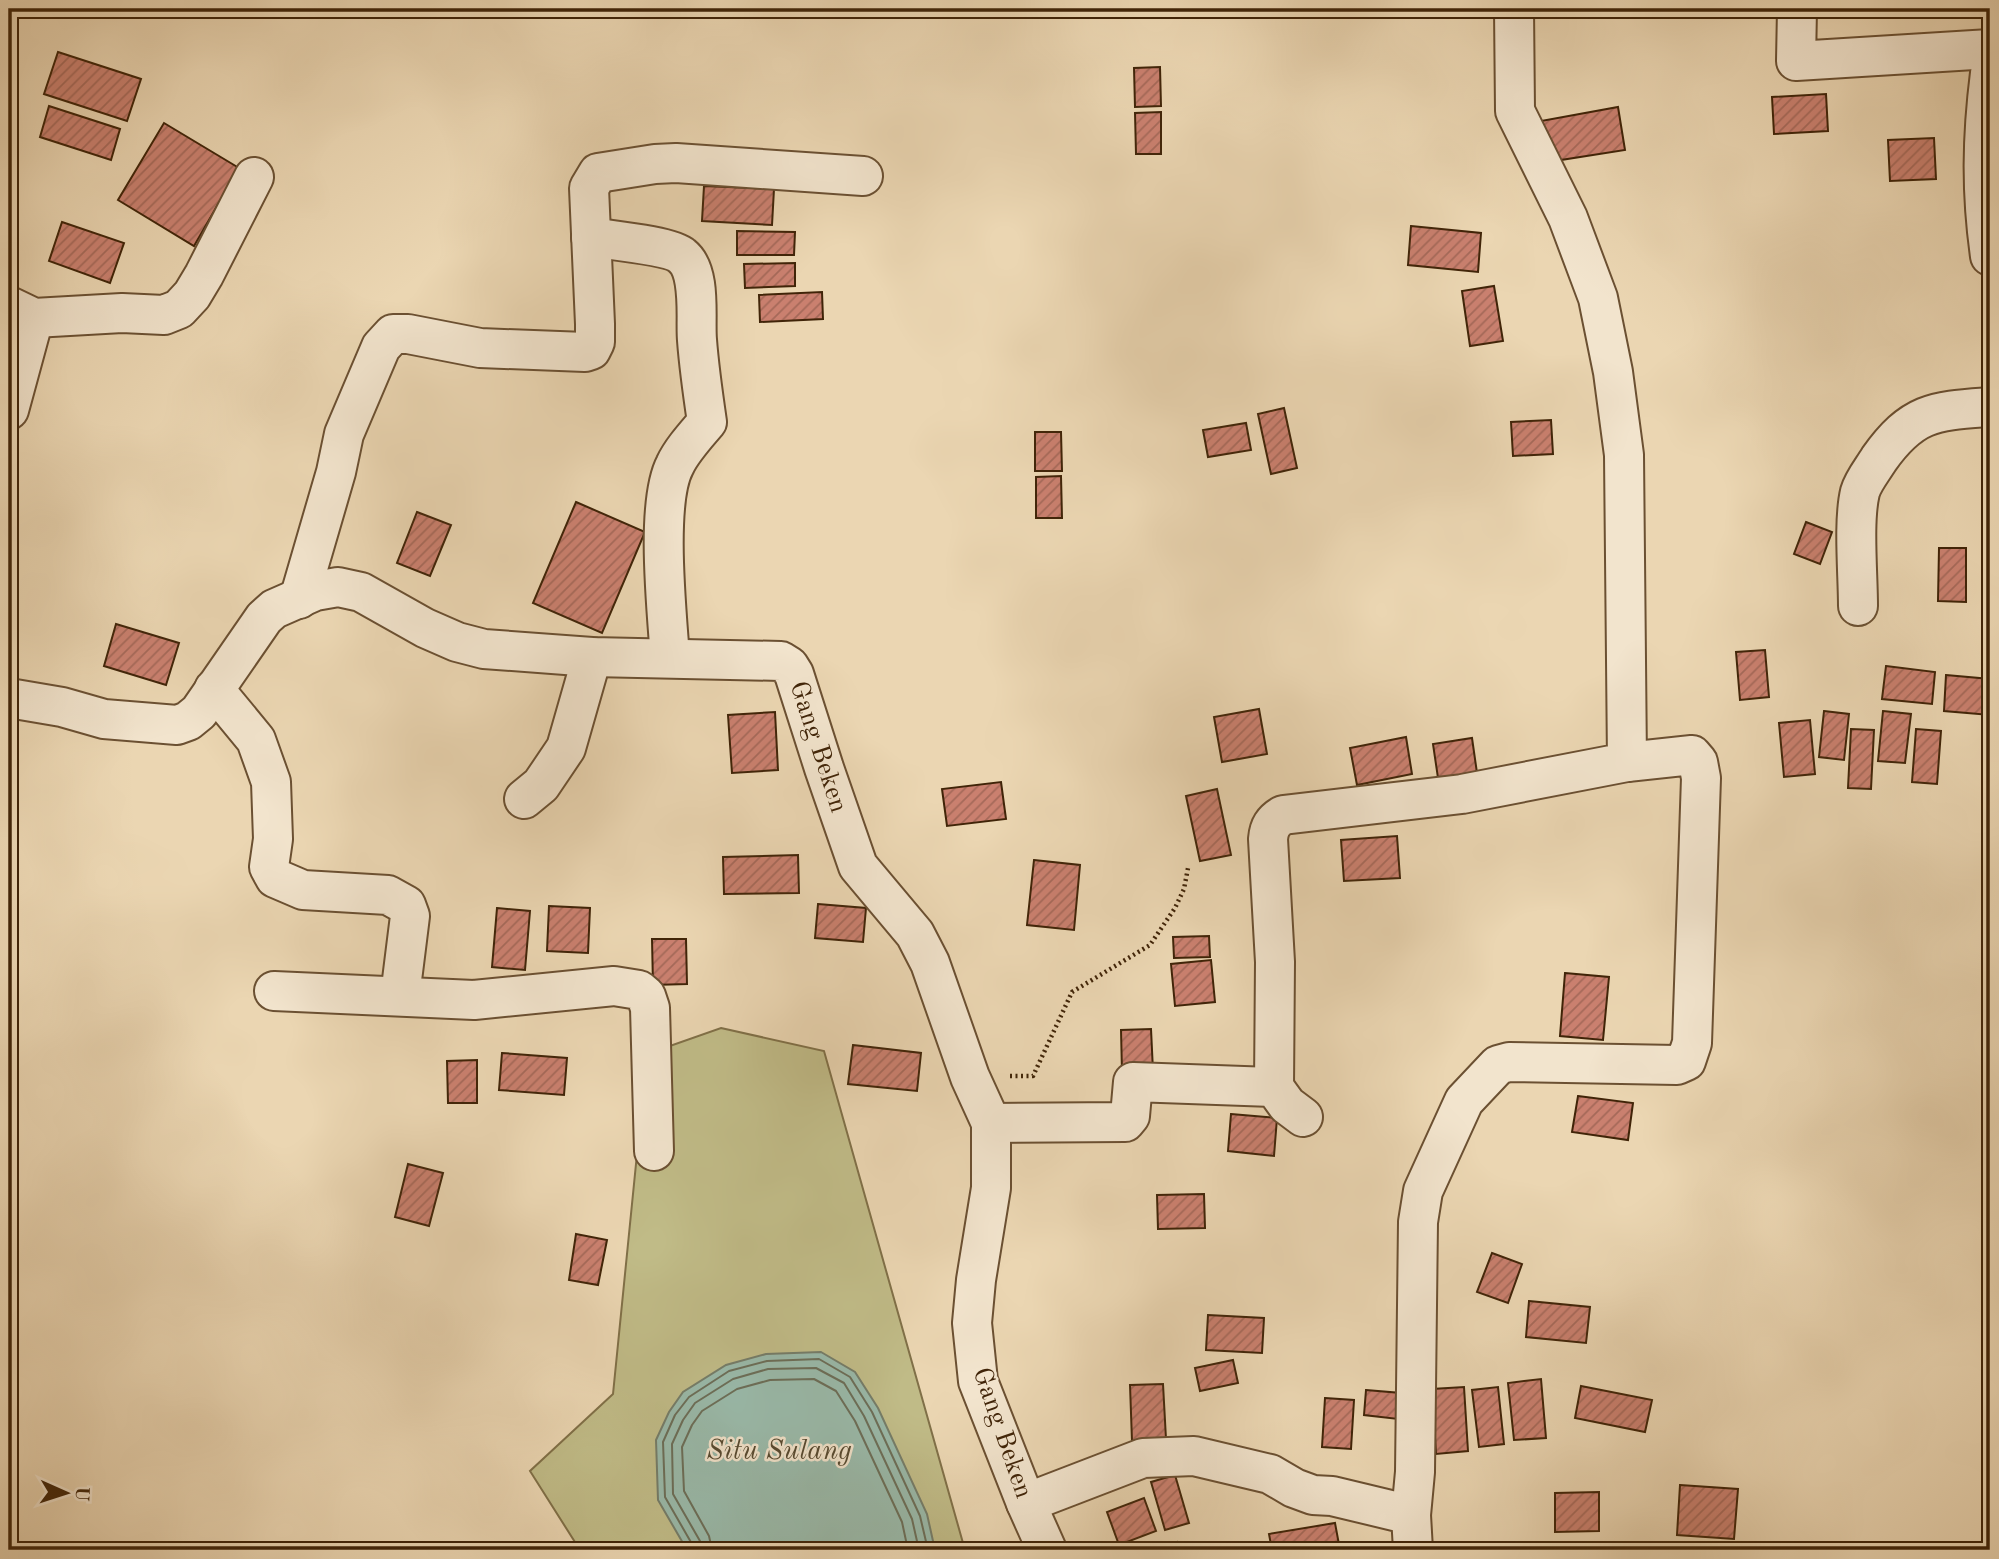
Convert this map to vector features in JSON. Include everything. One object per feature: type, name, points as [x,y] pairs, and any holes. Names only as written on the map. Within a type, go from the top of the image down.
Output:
[{"type":"street","points":[[1514,9],[1515,111],[1568,218],[1598,298],[1620,416],[1624,455],[1627,762]]},
{"type":"street","points":[[1797,9],[1796,61],[1990,49]]},
{"type":"street","points":[[1990,73],[1983,127],[1983,177],[1990,256]]},
{"type":"street","points":[[299,599],[344,434],[386,338],[393,334],[408,334],[480,348],[585,352],[591,350],[595,342],[595,324],[589,188],[598,173],[676,163],[863,176]]},
{"type":"street","points":[[9,410],[22,312],[164,315],[179,309],[192,295],[204,275],[254,177]]},
{"type":"street","points":[[592,237],[670,250],[682,256],[691,269],[696,294],[697,338],[707,422],[674,466],[666,499],[664,541],[670,658]]},
{"type":"street","points":[[1858,606],[1860,490],[1873,468],[1892,441],[1907,426],[1923,416],[1944,410],[1990,407]]},
{"type":"street","name":"Gang Beken","points":[[9,698],[62,707],[104,719],[171,726],[194,716],[264,618],[274,609],[327,589],[351,589],[378,599],[425,628],[457,642],[484,649],[592,657],[781,661],[792,670],[858,866],[915,934],[924,951],[970,1077],[991,1124],[991,1188],[972,1323],[978,1381],[1047,1550]]},
{"type":"street","points":[[524,799],[541,785],[566,748],[592,657]]},
{"type":"street","points":[[214,689],[256,740],[271,782],[274,839],[269,867],[275,878],[303,890],[376,893],[396,898],[406,905],[410,916],[400,996]]},
{"type":"street","points":[[1026,1503],[1143,1458],[1194,1456],[1270,1474],[1294,1488],[1313,1495],[1332,1496],[1412,1533],[1418,1222],[1423,1191],[1464,1101],[1498,1065],[1509,1062],[1677,1065],[1686,1061],[1692,1043],[1701,778],[1698,762],[1692,755],[1627,762],[1462,794],[1283,815],[1276,819],[1271,825],[1268,839],[1275,962],[1274,1087],[1287,1105],[1303,1117]]},
{"type":"street","points":[[274,991],[474,1000],[614,986],[639,990],[646,996],[650,1008],[654,1150]]},
{"type":"street","points":[[991,1124],[1125,1122],[1130,1116],[1133,1082],[1274,1087]]},
{"type":"path","points":[[970,1077],[1033,1076],[1072,992],[1150,945],[1175,908],[1184,889],[1188,868]]},
{"type":"shaded area","points":[[721,1028],[824,1051],[963,1543],[969,1550],[580,1550],[530,1471],[613,1394],[647,1054]]},
{"type":"water","name":"Situ Sulang","points":[[821,1352],[855,1372],[878,1408],[927,1514],[935,1550],[687,1550],[658,1500],[656,1440],[669,1412],[683,1392],[726,1365],[766,1354]]},
{"type":"building","points":[[1705,9],[1740,9],[1739,16]]},
{"type":"building","points":[[58,52],[141,79],[127,121],[44,94]]},
{"type":"building","points":[[1160,67],[1161,106],[1135,107],[1134,68]]},
{"type":"building","points":[[1826,94],[1828,131],[1774,134],[1772,97]]},
{"type":"building","points":[[49,106],[120,129],[111,160],[40,137]]},
{"type":"building","points":[[1618,107],[1625,150],[1548,162],[1541,121]]},
{"type":"building","points":[[1161,112],[1161,154],[1136,154],[1135,113]]},
{"type":"building","points":[[164,123],[239,168],[194,246],[118,200]]},
{"type":"building","points":[[1934,138],[1936,179],[1890,181],[1888,140]]},
{"type":"building","points":[[704,186],[774,189],[772,225],[702,221]]},
{"type":"building","points":[[62,222],[124,243],[110,283],[49,261]]},
{"type":"building","points":[[1411,226],[1481,233],[1478,272],[1408,265]]},
{"type":"building","points":[[737,231],[795,232],[794,255],[737,255]]},
{"type":"building","points":[[795,263],[795,286],[745,288],[744,264]]},
{"type":"building","points":[[1494,286],[1503,341],[1470,346],[1462,291]]},
{"type":"building","points":[[822,292],[823,319],[760,322],[759,295]]},
{"type":"building","points":[[1284,408],[1297,468],[1271,474],[1258,414]]},
{"type":"building","points":[[1551,420],[1553,454],[1513,456],[1511,422]]},
{"type":"building","points":[[1246,423],[1251,450],[1208,457],[1203,430]]},
{"type":"building","points":[[1035,432],[1061,432],[1062,471],[1035,471]]},
{"type":"building","points":[[1061,476],[1062,518],[1036,518],[1036,477]]},
{"type":"building","points":[[576,502],[645,532],[602,633],[533,603]]},
{"type":"building","points":[[417,512],[451,525],[430,576],[397,563]]},
{"type":"building","points":[[1806,522],[1832,532],[1820,564],[1794,554]]},
{"type":"building","points":[[1939,548],[1966,548],[1966,602],[1938,601]]},
{"type":"building","points":[[116,624],[179,643],[166,685],[104,666]]},
{"type":"building","points":[[1765,650],[1769,697],[1740,700],[1736,652]]},
{"type":"building","points":[[1886,666],[1935,672],[1932,704],[1882,699]]},
{"type":"building","points":[[1946,675],[1990,679],[1990,715],[1944,711]]},
{"type":"building","points":[[1259,709],[1267,754],[1222,762],[1214,717]]},
{"type":"building","points":[[1824,711],[1849,714],[1844,760],[1819,757]]},
{"type":"building","points":[[1883,711],[1911,714],[1905,763],[1878,761]]},
{"type":"building","points":[[775,712],[778,770],[732,773],[728,715]]},
{"type":"building","points":[[1810,720],[1815,774],[1784,777],[1779,723]]},
{"type":"building","points":[[1851,729],[1874,730],[1871,789],[1848,788]]},
{"type":"building","points":[[1916,729],[1941,731],[1937,784],[1912,782]]},
{"type":"building","points":[[1406,737],[1412,774],[1357,785],[1350,748]]},
{"type":"building","points":[[1472,738],[1477,773],[1438,778],[1433,744]]},
{"type":"building","points":[[1001,782],[1006,819],[947,826],[942,789]]},
{"type":"building","points":[[1217,789],[1231,855],[1200,861],[1186,796]]},
{"type":"building","points":[[1397,836],[1400,878],[1344,881],[1341,840]]},
{"type":"building","points":[[798,855],[799,893],[724,894],[723,857]]},
{"type":"building","points":[[1034,860],[1080,865],[1074,930],[1027,925]]},
{"type":"building","points":[[818,904],[866,908],[863,942],[815,938]]},
{"type":"building","points":[[549,906],[590,908],[588,953],[547,951]]},
{"type":"building","points":[[497,908],[530,911],[525,970],[492,967]]},
{"type":"building","points":[[1209,936],[1210,957],[1174,958],[1173,937]]},
{"type":"building","points":[[652,939],[686,939],[687,984],[653,985]]},
{"type":"building","points":[[1211,960],[1215,1002],[1175,1006],[1171,964]]},
{"type":"building","points":[[1565,973],[1609,977],[1603,1040],[1560,1036]]},
{"type":"building","points":[[1151,1029],[1153,1071],[1122,1072],[1121,1030]]},
{"type":"building","points":[[853,1045],[921,1053],[917,1091],[848,1084]]},
{"type":"building","points":[[502,1053],[567,1058],[564,1095],[499,1090]]},
{"type":"building","points":[[477,1060],[477,1103],[448,1103],[447,1061]]},
{"type":"building","points":[[1578,1096],[1633,1103],[1628,1140],[1572,1132]]},
{"type":"building","points":[[1231,1114],[1277,1118],[1274,1156],[1228,1151]]},
{"type":"building","points":[[408,1164],[443,1173],[429,1226],[395,1217]]},
{"type":"building","points":[[1204,1194],[1205,1228],[1158,1229],[1157,1195]]},
{"type":"building","points":[[576,1234],[607,1240],[598,1285],[569,1280]]},
{"type":"building","points":[[1492,1253],[1522,1264],[1508,1303],[1477,1292]]},
{"type":"building","points":[[1529,1301],[1590,1307],[1586,1343],[1526,1337]]},
{"type":"building","points":[[1208,1315],[1264,1318],[1262,1353],[1206,1350]]},
{"type":"building","points":[[1233,1360],[1238,1383],[1200,1391],[1195,1368]]},
{"type":"building","points":[[1541,1379],[1546,1438],[1514,1440],[1508,1383]]},
{"type":"building","points":[[1163,1384],[1166,1439],[1132,1441],[1130,1385]]},
{"type":"building","points":[[1581,1386],[1652,1400],[1645,1432],[1575,1418]]},
{"type":"building","points":[[1464,1387],[1468,1451],[1436,1454],[1432,1389]]},
{"type":"building","points":[[1498,1387],[1504,1444],[1479,1447],[1472,1390]]},
{"type":"building","points":[[1366,1390],[1401,1393],[1398,1419],[1364,1415]]},
{"type":"building","points":[[1325,1398],[1354,1400],[1351,1449],[1322,1447]]},
{"type":"building","points":[[1175,1475],[1189,1523],[1165,1530],[1151,1482]]},
{"type":"building","points":[[1680,1485],[1738,1489],[1734,1539],[1677,1535]]},
{"type":"building","points":[[1599,1492],[1599,1531],[1555,1532],[1555,1493]]},
{"type":"building","points":[[1144,1498],[1156,1531],[1119,1545],[1107,1512]]},
{"type":"building","points":[[1335,1523],[1340,1550],[1272,1550],[1269,1534]]},
{"type":"building","points":[[1177,1542],[1180,1550],[1150,1550]]},
{"type":"building","points":[[1643,1542],[1643,1550],[1600,1550],[1599,1545]]}]
